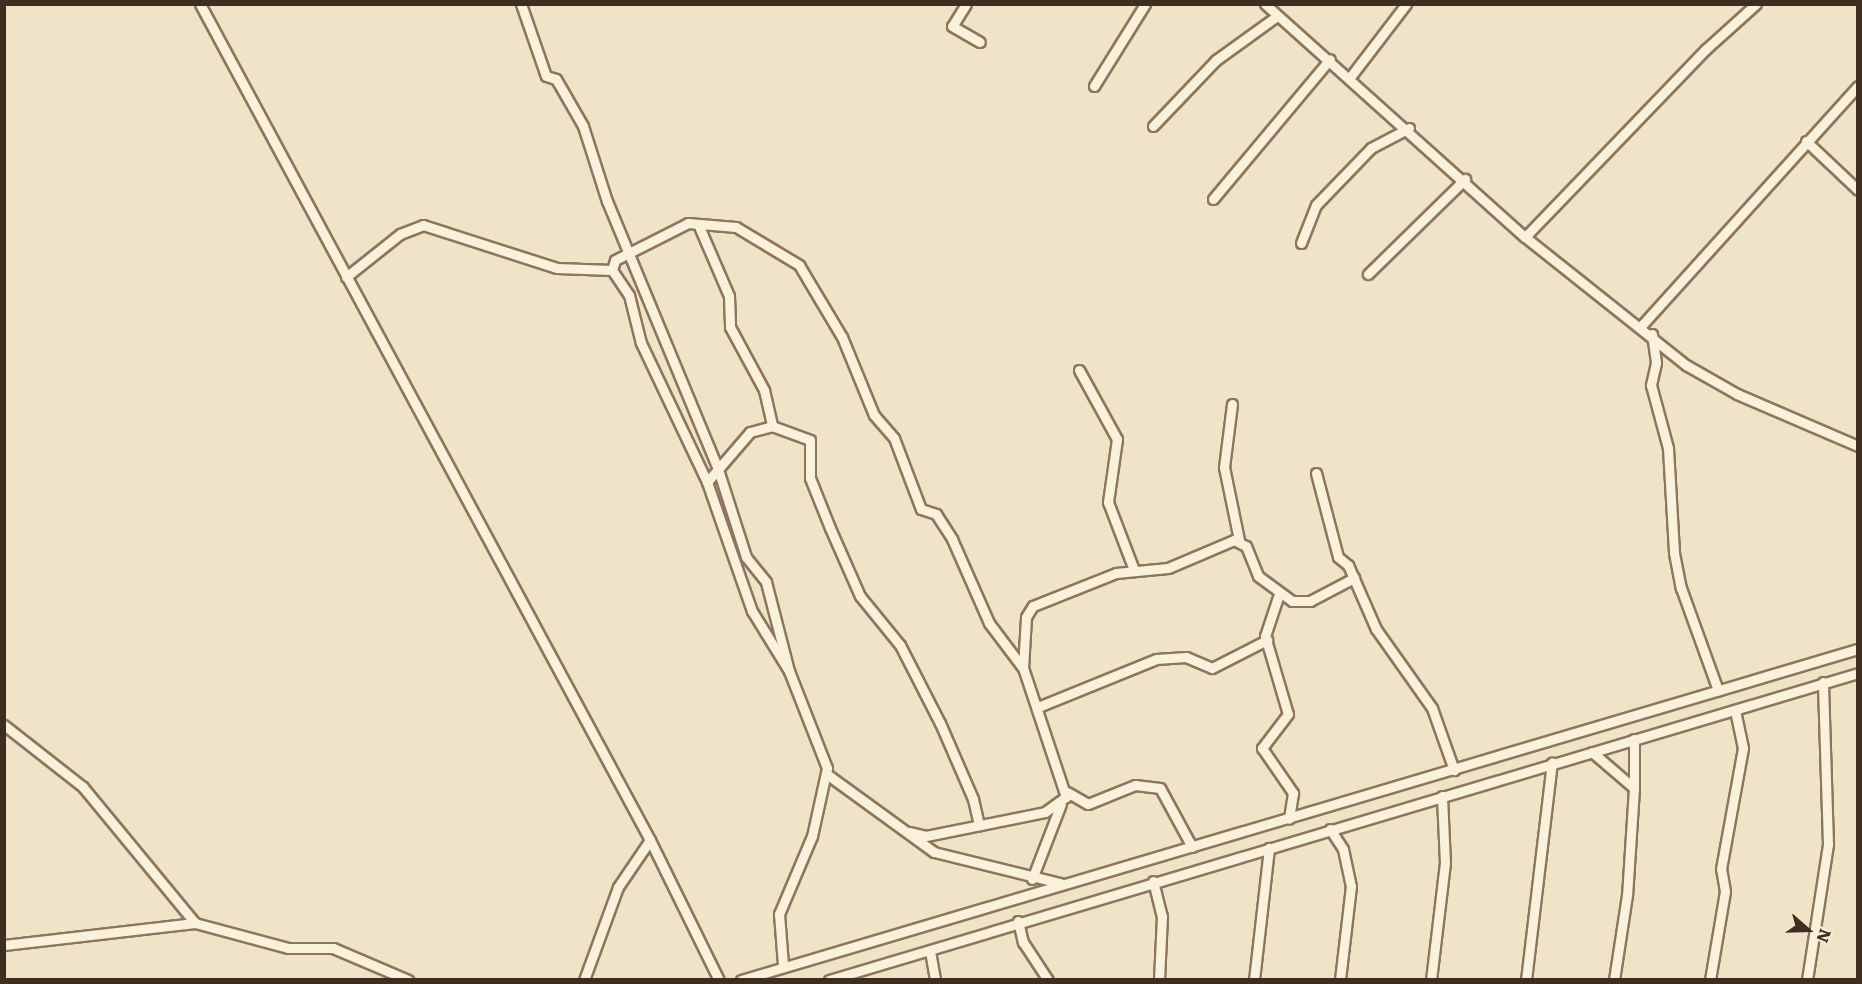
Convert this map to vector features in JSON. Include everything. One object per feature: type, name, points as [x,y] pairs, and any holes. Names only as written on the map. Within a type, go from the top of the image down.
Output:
[{"type":"street","points":[[200,4],[650,840],[719,980]]},
{"type":"street","points":[[521,4],[546,76],[556,79],[583,126],[630,256],[717,466],[746,557],[766,582],[789,671],[828,775],[955,861],[1032,879],[1066,884]]},
{"type":"street","points":[[966,4],[952,26],[980,42]]},
{"type":"street","points":[[1094,86],[1144,4]]},
{"type":"street","points":[[1265,4],[1351,76],[1525,237],[1642,325],[1686,364],[1737,394],[1857,446]]},
{"type":"street","points":[[1351,76],[1406,4]]},
{"type":"street","points":[[1525,237],[1706,49],[1756,4]]},
{"type":"street","points":[[1153,126],[1216,60],[1277,16]]},
{"type":"street","points":[[1213,199],[1330,59]]},
{"type":"street","points":[[1642,325],[1857,86]]},
{"type":"street","points":[[1301,243],[1316,205],[1371,148],[1409,128]]},
{"type":"street","points":[[1806,141],[1857,190]]},
{"type":"street","points":[[1368,274],[1464,179]]},
{"type":"street","points":[[612,270],[615,260],[630,256],[652,239],[698,224],[736,227],[799,265],[842,337],[874,415],[894,438],[921,510],[936,514],[952,539],[989,623],[1023,668],[1067,792],[1088,804],[1135,785],[1160,788],[1192,847]]},
{"type":"street","points":[[698,224],[729,296],[730,327],[764,390],[772,426]]},
{"type":"street","points":[[346,277],[400,234],[423,225],[557,268],[612,270]]},
{"type":"street","points":[[612,270],[629,295],[641,343],[706,482],[752,611],[789,671]]},
{"type":"street","points":[[1652,334],[1656,363],[1651,385],[1668,448],[1674,553],[1681,588],[1718,690]]},
{"type":"street","points":[[1079,370],[1117,439],[1108,502],[1134,570]]},
{"type":"street","points":[[1232,404],[1224,467],[1239,540],[1258,576],[1292,602],[1310,601],[1354,578]]},
{"type":"street","points":[[706,482],[717,466],[750,432],[772,426],[810,440],[810,478],[830,528],[860,596],[900,645],[940,723],[973,799],[979,825]]},
{"type":"street","points":[[1316,473],[1338,557],[1354,578],[1376,629],[1432,708],[1454,770]]},
{"type":"street","points":[[1023,668],[1026,617],[1033,606],[1134,570],[1168,568],[1239,540]]},
{"type":"street","points":[[1279,594],[1266,624],[1267,640],[1288,706],[1281,727],[1262,747],[1293,793],[1289,819]]},
{"type":"street","points":[[1038,707],[1156,659],[1186,657],[1212,669],[1267,640]]},
{"type":"street","points":[[741,980],[783,965],[1289,819],[1857,649]]},
{"type":"street","points":[[829,980],[930,951],[1018,921],[1857,673]]},
{"type":"street","points":[[1808,980],[1828,844],[1823,682]]},
{"type":"street","points":[[1710,980],[1725,891],[1721,869],[1743,748],[1735,710]]},
{"type":"street","points":[[4,725],[83,787],[195,923]]},
{"type":"street","points":[[1614,980],[1627,894],[1634,788],[1634,740]]},
{"type":"street","points":[[1592,752],[1634,788]]},
{"type":"street","points":[[1526,980],[1552,763]]},
{"type":"street","points":[[783,965],[779,914],[808,846],[828,775]]},
{"type":"street","points":[[1032,879],[1067,792]]},
{"type":"street","points":[[1431,980],[1445,863],[1442,796]]},
{"type":"street","points":[[909,832],[926,836],[1061,804]]},
{"type":"street","points":[[1330,829],[1343,849],[1352,886],[1340,980]]},
{"type":"street","points":[[584,980],[618,887],[650,840]]},
{"type":"street","points":[[1254,980],[1269,848]]},
{"type":"street","points":[[1153,881],[1162,916],[1159,980]]},
{"type":"street","points":[[1018,921],[1023,942],[1048,980]]},
{"type":"street","points":[[4,945],[195,923],[288,948],[333,948],[408,980]]},
{"type":"street","points":[[930,951],[935,980]]}]
